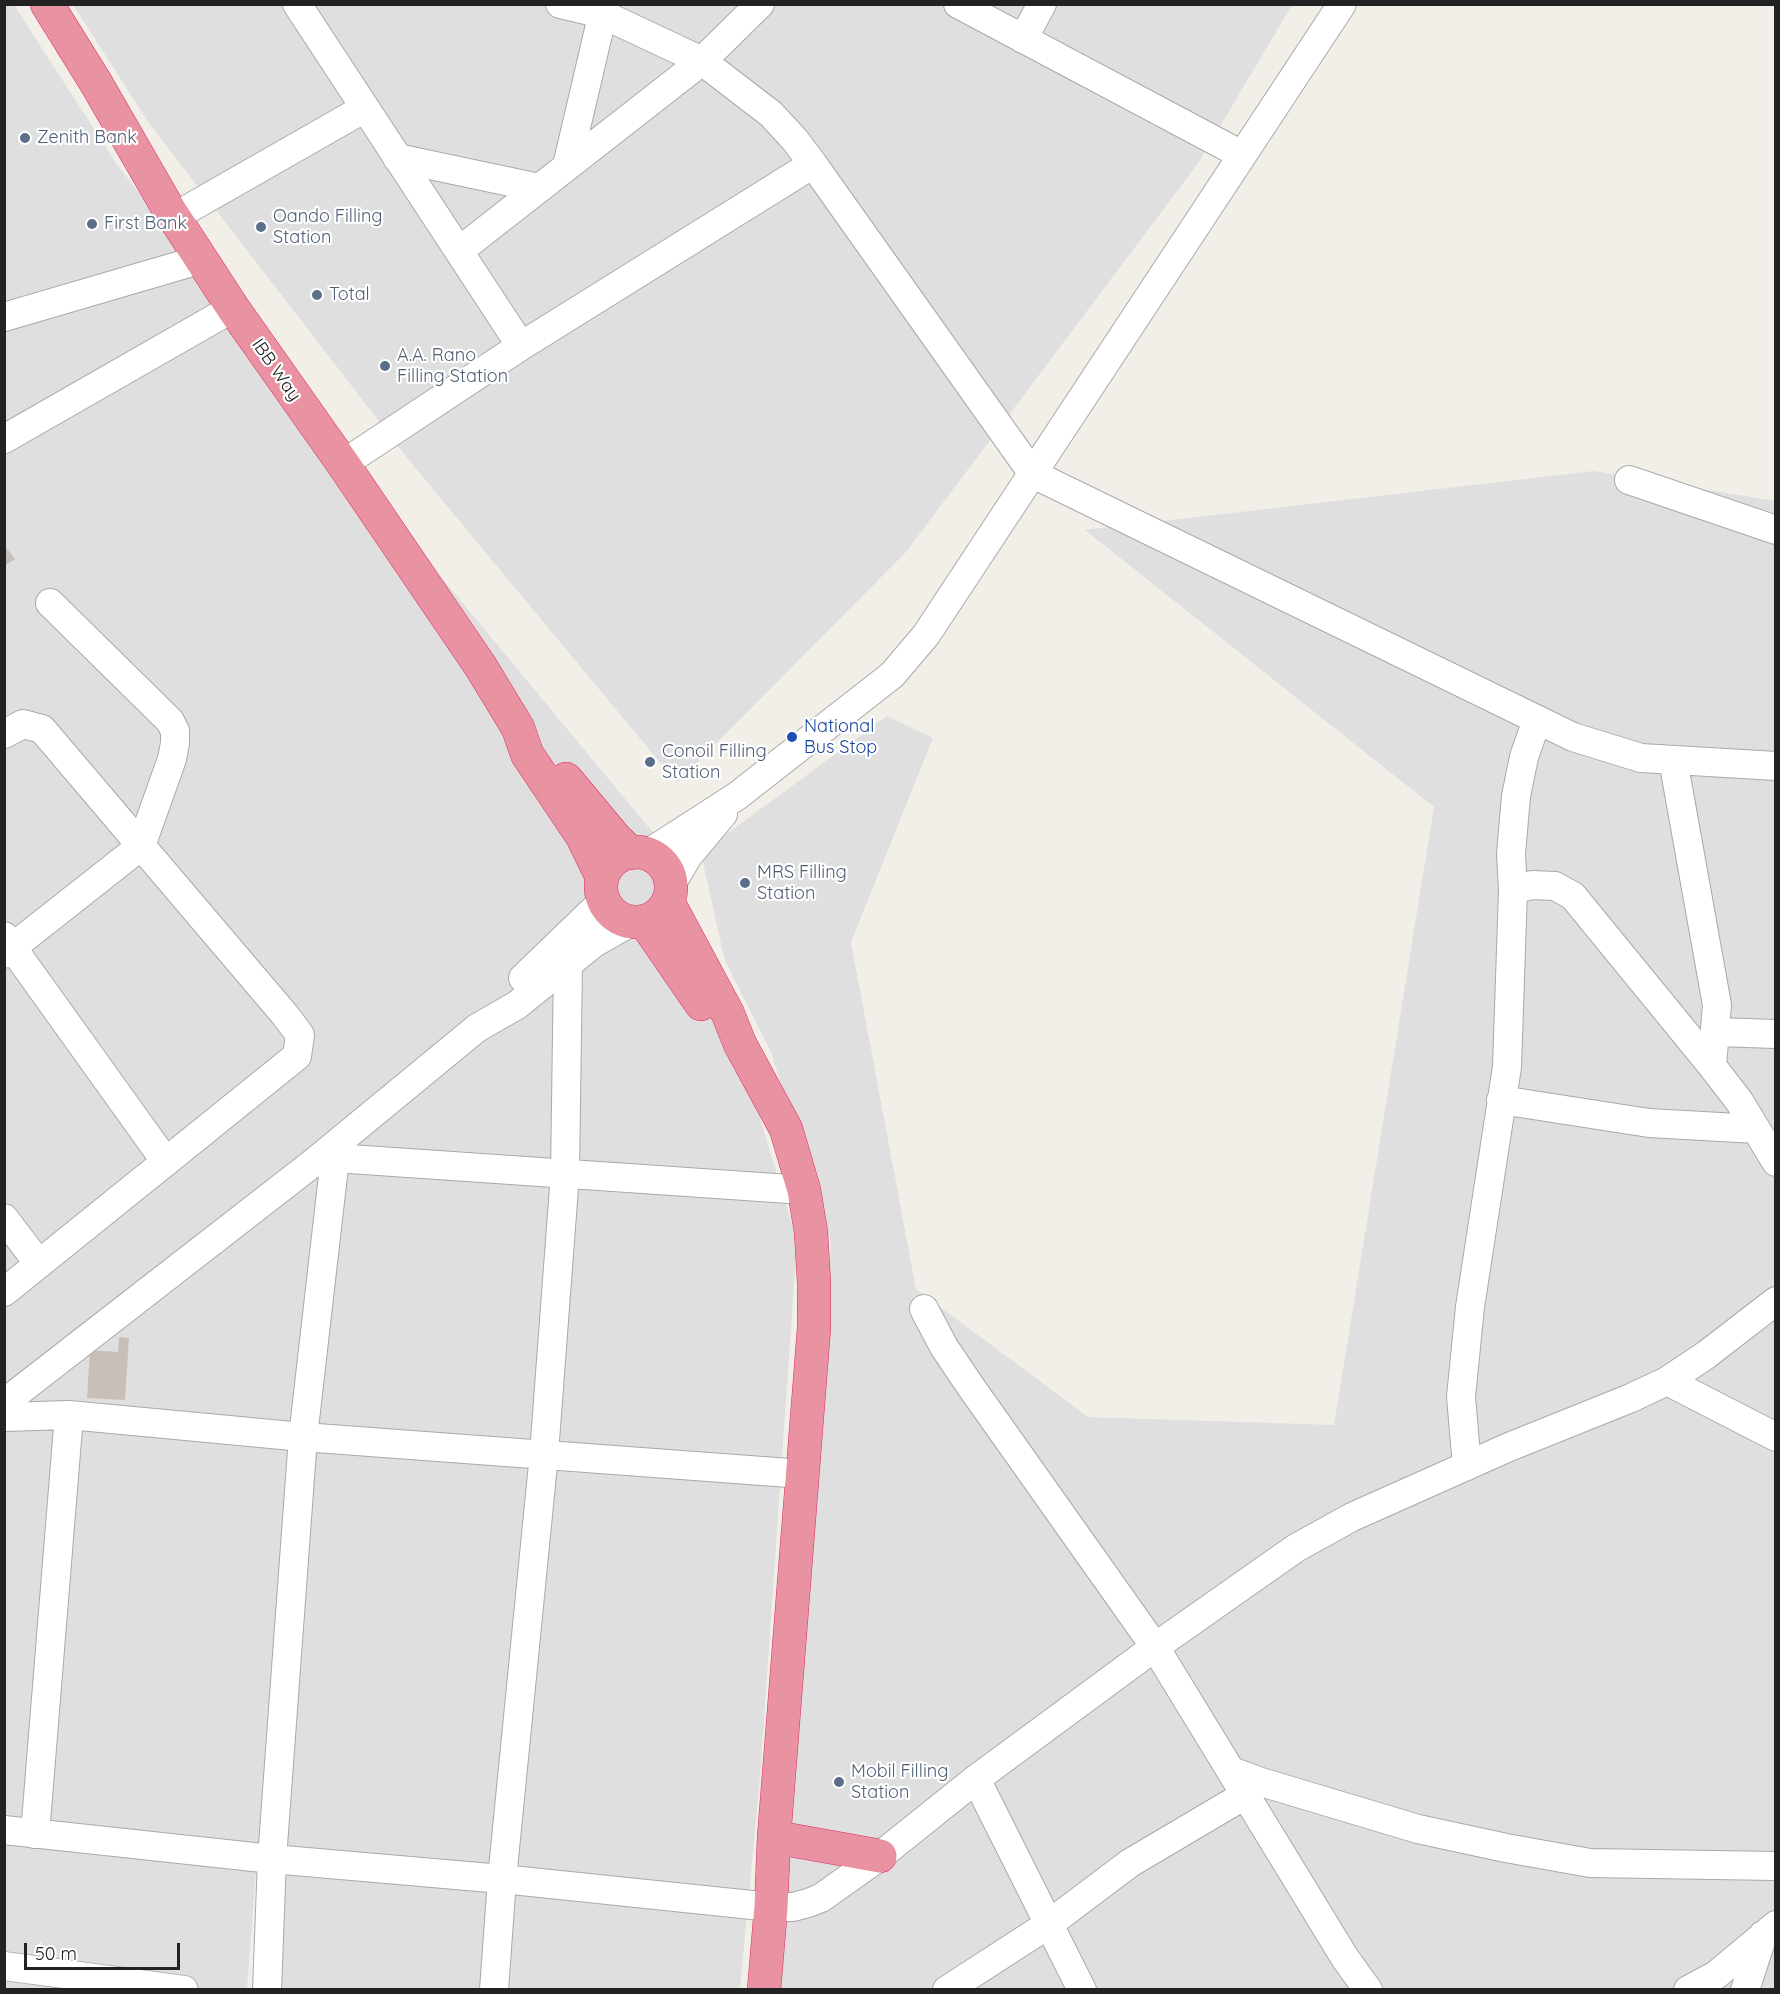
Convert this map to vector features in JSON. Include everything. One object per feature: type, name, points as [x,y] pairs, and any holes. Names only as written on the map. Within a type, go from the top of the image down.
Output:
[{"type":"highway","name":"IBB Way","points":[[47,4],[174,217],[233,308],[343,464],[481,667],[518,728]]},
{"type":"highway","points":[[518,728],[547,755],[616,839],[639,854],[659,861],[663,866],[667,872],[653,907],[620,918],[610,910],[582,836],[527,754],[518,728]]},
{"type":"highway","points":[[603,888],[609,865],[618,857],[639,854]]},
{"type":"highway","points":[[653,907],[728,1014],[740,1044],[786,1129],[804,1190],[811,1232],[814,1328],[764,1989]]},
{"type":"highway","points":[[774,1837],[880,1856]]},
{"type":"street","points":[[297,4],[521,346]]},
{"type":"street","points":[[560,4],[603,9],[702,61],[771,114],[813,164],[1033,474],[1573,737],[1641,758],[1776,766]]},
{"type":"street","points":[[459,251],[702,61],[760,4]]},
{"type":"street","points":[[958,4],[1242,156]]},
{"type":"street","points":[[1023,39],[1042,4]]},
{"type":"street","points":[[639,854],[737,796],[892,675],[926,635],[1342,4]]},
{"type":"street","points":[[567,166],[603,9]]},
{"type":"street","points":[[174,217],[364,108]]},
{"type":"street","points":[[397,158],[539,188]]},
{"type":"street","points":[[343,464],[521,346],[813,164]]},
{"type":"street","points":[[4,317],[202,260]]},
{"type":"street","points":[[4,439],[233,308]]},
{"type":"street","points":[[1629,480],[1776,530]]},
{"type":"street","points":[[50,603],[170,721],[175,731],[172,759],[141,846],[7,946],[166,1162]]},
{"type":"street","points":[[1467,1466],[1461,1397],[1470,1307],[1507,1066],[1513,890],[1511,854],[1516,796],[1524,757],[1537,720]]},
{"type":"street","points":[[4,734],[23,724],[42,729],[300,1035],[297,1056],[4,1292]]},
{"type":"street","points":[[1673,759],[1717,1005],[1712,1066]]},
{"type":"street","points":[[477,1028],[517,1005],[594,943],[653,907],[688,856],[737,796]]},
{"type":"street","points":[[1513,890],[1532,885],[1555,886],[1574,896],[1739,1101],[1776,1162]]},
{"type":"street","points":[[6,1399],[324,1160],[477,1028],[504,995],[541,962],[603,888]]},
{"type":"street","points":[[494,1989],[502,1879],[544,1454],[565,1174],[568,964]]},
{"type":"street","points":[[1716,1032],[1776,1034]]},
{"type":"street","points":[[1502,1100],[1649,1123],[1756,1128]]},
{"type":"street","points":[[324,1160],[804,1190]]},
{"type":"street","points":[[267,1989],[272,1859],[324,1160]]},
{"type":"street","points":[[4,1218],[39,1264]]},
{"type":"street","points":[[4,1830],[272,1859],[502,1879],[771,1907],[808,1903],[821,1898],[880,1856],[976,1779],[1155,1647],[1296,1548],[1352,1517],[1509,1447],[1631,1398],[1667,1381],[1776,1301]]},
{"type":"street","points":[[924,1309],[944,1347],[971,1387],[1155,1647],[1360,1984]]},
{"type":"street","points":[[1667,1381],[1776,1437]]},
{"type":"street","points":[[6,1399],[69,1415],[303,1437],[803,1474]]},
{"type":"street","points":[[35,1834],[69,1415]]},
{"type":"street","points":[[976,1779],[1082,1989]]},
{"type":"street","points":[[947,1989],[1049,1924],[1238,1783],[1262,1782],[1418,1829],[1590,1863],[1776,1866]]},
{"type":"street","points":[[1688,1989],[1716,1975],[1769,1930]]},
{"type":"street","points":[[1745,1989],[1769,1930]]},
{"type":"street","points":[[4,1966],[184,1989]]},
{"type":"shaded area","points":[[4,5],[14,5],[116,163],[378,501],[670,853],[696,969],[742,1058],[797,1241],[760,1777],[740,1989],[262,1989],[275,1853],[5,1821]]},
{"type":"shaded area","points":[[73,5],[1292,5],[1199,162],[906,552],[677,783],[408,459],[151,126]]},
{"type":"shaded area","points":[[1594,471],[1775,501],[1775,1989],[779,1989],[790,1783],[831,1242],[771,1052],[725,961],[701,853],[887,716],[933,738],[851,942],[916,1289],[1088,1417],[1334,1425],[1434,807],[1085,530]]},
{"type":"shaded area","points":[[4,1834],[27,1836],[66,1851],[257,1856],[247,1989],[5,1989]]},
{"type":"building","points":[[4,545],[15,559],[4,566]]},
{"type":"building","points":[[119,1337],[129,1338],[125,1400],[87,1398],[90,1350],[118,1352]]},
{"type":"place","name":"Zenith Bank","points":[[25,138]]},
{"type":"place","name":"First Bank","points":[[92,224]]},
{"type":"place","name":"Oando Filling Station","points":[[261,227]]},
{"type":"place","name":"Total","points":[[317,295]]},
{"type":"place","name":"A.A. Rano Filling Station","points":[[385,366]]},
{"type":"place","name":"National Bus Stop","points":[[792,737]]},
{"type":"place","name":"Conoil Filling Station","points":[[650,762]]},
{"type":"place","name":"MRS Filling Station","points":[[745,883]]},
{"type":"place","name":"Mobil Filling Station","points":[[839,1782]]}]
